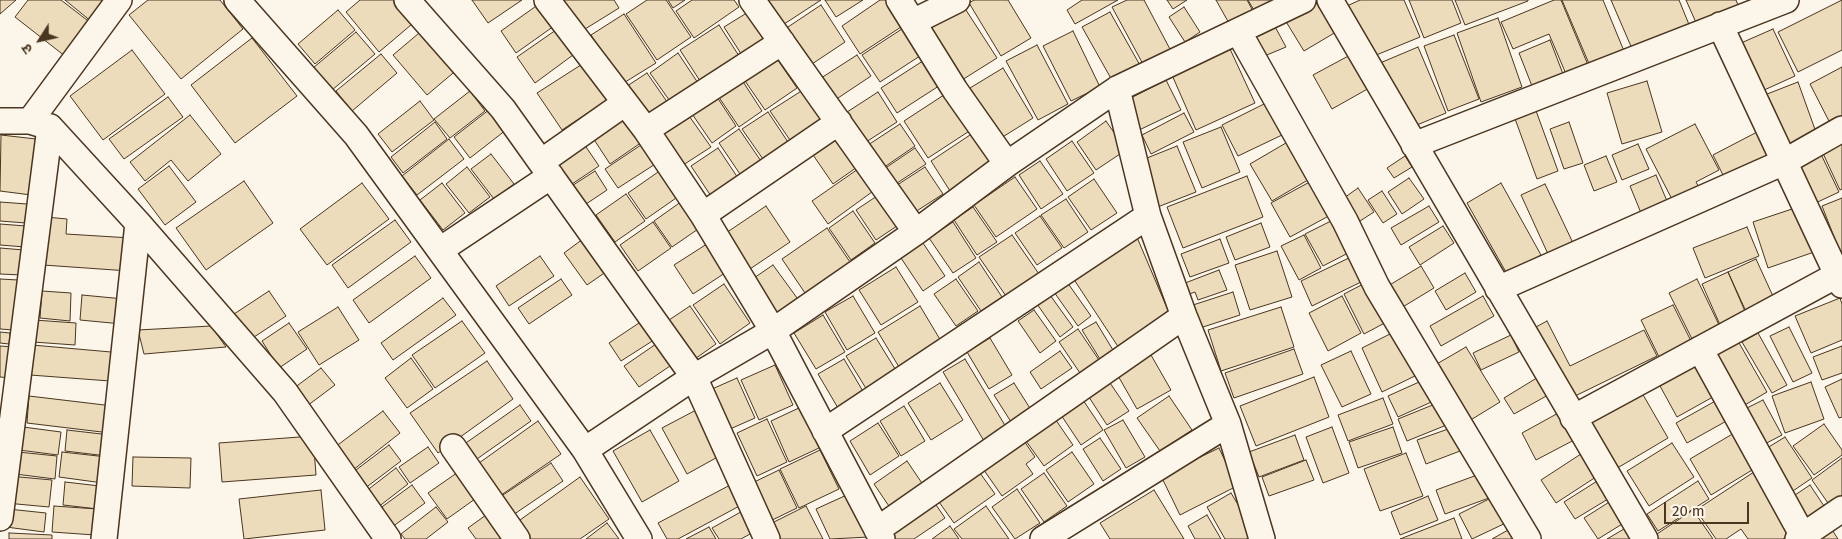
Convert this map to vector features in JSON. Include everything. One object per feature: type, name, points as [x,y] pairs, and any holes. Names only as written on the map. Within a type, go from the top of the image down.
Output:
[{"type":"street","points":[[0,518],[40,124],[119,0]]},
{"type":"street","points":[[237,0],[356,135],[585,450],[639,539]]},
{"type":"street","points":[[407,0],[503,109],[694,377],[767,539]]},
{"type":"street","points":[[547,0],[646,130],[702,215],[773,331],[879,535],[1184,316]]},
{"type":"street","points":[[752,0],[916,232]]},
{"type":"street","points":[[899,0],[955,90],[1007,164]]},
{"type":"street","points":[[913,22],[957,0]]},
{"type":"street","points":[[585,450],[694,377],[773,331],[916,232],[1007,164],[1117,89],[1303,0]]},
{"type":"street","points":[[1330,0],[1572,418],[1645,539]]},
{"type":"street","points":[[1414,145],[1786,0]]},
{"type":"street","points":[[1572,418],[1700,349],[1840,280],[1720,25]]},
{"type":"street","points":[[1238,31],[1344,221],[1377,287],[1528,539]]},
{"type":"street","points":[[646,130],[782,42]]},
{"type":"street","points":[[1117,89],[1148,216],[1184,316],[1228,424],[1262,539]]},
{"type":"street","points":[[440,250],[546,169],[625,103]]},
{"type":"street","points":[[0,121],[40,124],[138,223],[285,392],[388,539]]},
{"type":"street","points":[[702,215],[839,122]]},
{"type":"street","points":[[1498,289],[1784,162],[1842,129]]},
{"type":"street","points":[[825,431],[1148,216]]},
{"type":"street","points":[[104,539],[138,223]]},
{"type":"street","points":[[1700,349],[1800,537],[1842,509]]},
{"type":"street","points":[[1043,539],[1228,424]]},
{"type":"street","points":[[453,447],[517,539]]},
{"type":"building","points":[[0,0],[16,0],[0,14]]},
{"type":"building","points":[[28,0],[61,0],[96,27],[70,60],[15,17]]},
{"type":"building","points":[[65,0],[107,0],[92,22]]},
{"type":"building","points":[[148,0],[220,0],[243,29],[181,79],[129,15]]},
{"type":"building","points":[[360,0],[402,0],[418,19],[379,52],[346,12]]},
{"type":"building","points":[[472,0],[522,0],[488,23]]},
{"type":"building","points":[[556,0],[614,0],[619,8],[577,34]]},
{"type":"building","points":[[647,0],[666,0],[691,37],[657,60],[626,14]]},
{"type":"building","points":[[668,0],[685,0],[673,8]]},
{"type":"building","points":[[692,0],[734,0],[739,7],[694,38],[676,11]]},
{"type":"building","points":[[769,0],[821,0],[778,28],[762,4]]},
{"type":"building","points":[[825,0],[863,0],[836,17]]},
{"type":"building","points":[[880,0],[888,0],[904,25],[860,54],[842,26]]},
{"type":"building","points":[[974,0],[1008,0],[1031,38],[1001,56],[969,3]]},
{"type":"building","points":[[1082,0],[1118,0],[1075,24],[1067,10]]},
{"type":"building","points":[[1127,0],[1144,0],[1171,51],[1144,66],[1112,7]]},
{"type":"building","points":[[1167,0],[1187,0],[1173,9]]},
{"type":"building","points":[[1216,0],[1247,0],[1253,11],[1230,25]]},
{"type":"building","points":[[1248,0],[1277,0],[1255,12]]},
{"type":"building","points":[[1318,0],[1341,29],[1304,51],[1285,20]]},
{"type":"building","points":[[1360,0],[1404,0],[1420,37],[1369,58],[1347,6]]},
{"type":"building","points":[[1409,0],[1452,0],[1461,23],[1424,38]]},
{"type":"building","points":[[1455,0],[1528,0],[1528,1],[1465,25]]},
{"type":"building","points":[[1554,0],[1561,0],[1588,65],[1566,74],[1549,34],[1513,49],[1501,22]]},
{"type":"building","points":[[1562,0],[1603,0],[1624,51],[1590,66]]},
{"type":"building","points":[[1611,0],[1679,0],[1690,27],[1633,51]]},
{"type":"building","points":[[1686,0],[1736,0],[1740,10],[1698,27]]},
{"type":"building","points":[[1842,0],[1842,50],[1798,72],[1778,32]]},
{"type":"building","points":[[539,4],[554,26],[516,53],[501,31]]},
{"type":"building","points":[[821,5],[845,42],[806,68],[782,31]]},
{"type":"building","points":[[964,7],[997,58],[954,85],[922,34]]},
{"type":"building","points":[[1184,7],[1200,32],[1185,42],[1169,17]]},
{"type":"building","points":[[338,10],[355,30],[315,64],[298,44]]},
{"type":"building","points":[[750,11],[771,43],[745,60],[724,27]]},
{"type":"building","points":[[1110,12],[1141,67],[1113,82],[1082,27]]},
{"type":"building","points":[[624,14],[656,63],[622,84],[591,35]]},
{"type":"building","points":[[1498,18],[1522,87],[1481,102],[1457,33]]},
{"type":"building","points":[[1273,23],[1286,47],[1262,57],[1251,38]]},
{"type":"building","points":[[719,25],[741,59],[702,84],[680,50]]},
{"type":"building","points":[[908,25],[926,52],[880,82],[862,55]]},
{"type":"building","points":[[425,28],[459,68],[427,95],[393,55]]},
{"type":"building","points":[[1773,29],[1795,76],[1762,91],[1741,43]]},
{"type":"building","points":[[556,30],[573,55],[535,83],[517,57]]},
{"type":"building","points":[[1073,31],[1100,87],[1071,101],[1043,46]]},
{"type":"building","points":[[356,32],[375,54],[332,90],[313,68]]},
{"type":"building","points":[[1454,35],[1479,99],[1448,111],[1424,46]]},
{"type":"building","points":[[252,38],[297,96],[235,143],[191,85]]},
{"type":"building","points":[[1550,40],[1563,74],[1532,86],[1519,53]]},
{"type":"building","points":[[1037,45],[1068,104],[1038,120],[1006,61]]},
{"type":"building","points":[[1418,47],[1446,113],[1407,129],[1380,63]]},
{"type":"building","points":[[1230,49],[1255,103],[1196,130],[1172,75]]},
{"type":"building","points":[[132,50],[165,94],[103,140],[70,96]]},
{"type":"building","points":[[678,53],[700,86],[672,104],[650,73]]},
{"type":"building","points":[[381,54],[397,73],[352,111],[336,91]]},
{"type":"building","points":[[1352,54],[1371,87],[1332,109],[1313,75]]},
{"type":"building","points":[[857,55],[871,76],[832,102],[818,80]]},
{"type":"building","points":[[775,56],[797,88],[765,110],[743,78]]},
{"type":"building","points":[[929,57],[945,82],[897,113],[881,88]]},
{"type":"building","points":[[584,63],[609,99],[562,130],[537,93]]},
{"type":"building","points":[[1842,67],[1842,121],[1832,127],[1810,84]]},
{"type":"building","points":[[1003,68],[1033,118],[1001,138],[970,88]]},
{"type":"building","points":[[647,73],[670,106],[644,124],[621,90]]},
{"type":"building","points":[[738,74],[762,111],[739,127],[714,90]]},
{"type":"building","points":[[1166,80],[1181,110],[1137,131],[1123,102]]},
{"type":"building","points":[[1647,81],[1662,132],[1622,144],[1607,93]]},
{"type":"building","points":[[1798,82],[1817,135],[1782,148],[1762,96]]},
{"type":"building","points":[[806,88],[827,119],[792,143],[770,111]]},
{"type":"building","points":[[470,91],[485,111],[450,138],[434,119]]},
{"type":"building","points":[[713,91],[736,126],[712,143],[688,108]]},
{"type":"building","points":[[950,91],[974,128],[928,158],[904,121]]},
{"type":"building","points":[[878,92],[897,122],[863,144],[844,114]]},
{"type":"building","points":[[168,97],[183,117],[124,159],[109,139]]},
{"type":"building","points":[[420,101],[434,120],[392,152],[378,134]]},
{"type":"building","points":[[1266,103],[1282,135],[1238,156],[1222,125]]},
{"type":"building","points":[[1535,108],[1558,171],[1537,179],[1514,116]]},
{"type":"building","points":[[490,109],[506,130],[470,158],[454,137]]},
{"type":"building","points":[[768,112],[790,145],[765,162],[742,129]]},
{"type":"building","points":[[687,113],[711,147],[680,167],[656,134]]},
{"type":"building","points":[[1184,113],[1194,132],[1151,154],[1142,135]]},
{"type":"building","points":[[628,114],[645,140],[610,164],[593,138]]},
{"type":"building","points":[[190,115],[221,154],[188,181],[171,160],[145,181],[130,162]]},
{"type":"building","points":[[1106,121],[1126,150],[1096,170],[1077,142]]},
{"type":"building","points":[[435,122],[447,139],[403,173],[391,157]]},
{"type":"building","points":[[1569,122],[1583,163],[1564,169],[1550,129]]},
{"type":"building","points":[[900,124],[915,146],[883,168],[868,145]]},
{"type":"building","points":[[1695,124],[1719,170],[1696,182],[1701,191],[1675,205],[1646,149]]},
{"type":"building","points":[[1221,127],[1240,172],[1202,188],[1183,142]]},
{"type":"building","points":[[739,129],[763,164],[742,177],[719,143]]},
{"type":"building","points":[[976,131],[996,162],[950,191],[931,161]]},
{"type":"building","points":[[1759,131],[1773,160],[1727,183],[1713,155]]},
{"type":"building","points":[[839,133],[860,165],[833,184],[811,152]]},
{"type":"building","points":[[1,135],[45,140],[39,196],[0,191]]},
{"type":"building","points":[[1842,137],[1842,189],[1840,190],[1820,147]]},
{"type":"building","points":[[449,139],[464,159],[417,195],[402,176]]},
{"type":"building","points":[[1291,140],[1313,177],[1272,201],[1250,164]]},
{"type":"building","points":[[582,141],[599,166],[566,188],[549,163]]},
{"type":"building","points":[[647,141],[660,161],[618,188],[605,169]]},
{"type":"building","points":[[1072,141],[1094,173],[1067,191],[1046,159]]},
{"type":"building","points":[[1638,144],[1649,169],[1622,180],[1612,155]]},
{"type":"building","points":[[1177,146],[1196,192],[1155,208],[1137,162]]},
{"type":"building","points":[[718,148],[740,181],[713,199],[691,166]]},
{"type":"building","points":[[915,148],[926,164],[894,185],[884,169]]},
{"type":"building","points":[[1819,150],[1839,192],[1807,207],[1788,164]]},
{"type":"building","points":[[491,154],[514,184],[494,199],[471,169]]},
{"type":"building","points":[[1405,156],[1412,167],[1394,178],[1387,168]]},
{"type":"building","points":[[1606,156],[1617,182],[1594,191],[1584,165]]},
{"type":"building","points":[[1040,161],[1063,194],[1041,209],[1019,175]]},
{"type":"building","points":[[169,166],[196,202],[165,225],[138,189]]},
{"type":"building","points":[[467,167],[490,197],[469,213],[446,184]]},
{"type":"building","points":[[861,167],[876,189],[828,224],[812,201]]},
{"type":"building","points":[[925,167],[943,194],[912,214],[894,187]]},
{"type":"building","points":[[661,170],[679,196],[646,219],[628,193]]},
{"type":"building","points":[[595,171],[607,190],[580,208],[567,189]]},
{"type":"building","points":[[1656,175],[1667,201],[1641,213],[1630,186]]},
{"type":"building","points":[[1247,176],[1263,217],[1183,248],[1167,207]]},
{"type":"building","points":[[1015,177],[1037,209],[996,237],[974,205]]},
{"type":"building","points":[[1317,178],[1336,212],[1290,237],[1271,203]]},
{"type":"building","points":[[1409,178],[1424,199],[1402,214],[1388,192]]},
{"type":"building","points":[[1094,179],[1117,213],[1091,230],[1068,197]]},
{"type":"building","points":[[244,181],[273,223],[206,270],[176,228]]},
{"type":"building","points":[[362,183],[389,219],[327,265],[300,229]]},
{"type":"building","points":[[442,183],[465,213],[443,230],[420,200]]},
{"type":"building","points":[[1501,183],[1541,255],[1507,274],[1467,203]]},
{"type":"building","points":[[1545,184],[1573,243],[1548,254],[1521,195]]},
{"type":"building","points":[[1358,188],[1374,212],[1360,221],[1344,198]]},
{"type":"building","points":[[1382,191],[1397,214],[1383,223],[1368,200]]},
{"type":"building","points":[[626,194],[645,221],[615,242],[596,215]]},
{"type":"building","points":[[880,194],[900,224],[876,240],[856,210]]},
{"type":"building","points":[[1842,198],[1842,251],[1840,252],[1822,206]]},
{"type":"building","points":[[685,199],[704,225],[672,247],[654,221]]},
{"type":"building","points":[[1066,199],[1088,232],[1064,248],[1041,215]]},
{"type":"building","points":[[0,202],[27,204],[26,223],[0,221]]},
{"type":"building","points":[[766,206],[790,242],[744,273],[720,237]]},
{"type":"building","points":[[1429,206],[1439,222],[1401,245],[1391,228]]},
{"type":"building","points":[[1801,206],[1817,251],[1768,268],[1753,222]]},
{"type":"building","points":[[973,207],[997,242],[977,255],[954,220]]},
{"type":"building","points":[[853,211],[875,243],[851,260],[829,228]]},
{"type":"building","points":[[1040,216],[1062,248],[1037,265],[1015,233]]},
{"type":"building","points":[[46,217],[67,219],[66,234],[131,238],[129,271],[43,265]]},
{"type":"building","points":[[1335,219],[1352,251],[1323,266],[1305,234]]},
{"type":"building","points":[[395,220],[411,242],[348,288],[332,265]]},
{"type":"building","points":[[653,222],[671,248],[638,271],[620,245]]},
{"type":"building","points":[[953,222],[976,258],[953,273],[929,238]]},
{"type":"building","points":[[1261,223],[1270,247],[1235,260],[1226,237]]},
{"type":"building","points":[[0,224],[26,226],[25,247],[0,245]]},
{"type":"building","points":[[1443,226],[1454,243],[1420,265],[1409,247]]},
{"type":"building","points":[[1747,227],[1759,256],[1705,278],[1693,248]]},
{"type":"building","points":[[827,228],[850,262],[805,293],[782,259]]},
{"type":"building","points":[[1012,235],[1039,274],[1006,296],[979,257]]},
{"type":"building","points":[[1136,235],[1170,315],[1119,348],[1071,275]]},
{"type":"building","points":[[1304,235],[1321,268],[1299,280],[1281,246]]},
{"type":"building","points":[[587,236],[610,269],[587,285],[564,253]]},
{"type":"building","points":[[1220,239],[1229,263],[1190,277],[1181,254]]},
{"type":"building","points":[[710,242],[728,271],[693,294],[674,265]]},
{"type":"building","points":[[923,243],[945,276],[923,291],[901,258]]},
{"type":"building","points":[[0,248],[24,250],[22,275],[0,274]]},
{"type":"building","points":[[1277,251],[1292,297],[1250,310],[1235,265]]},
{"type":"building","points":[[415,256],[431,278],[369,323],[353,300]]},
{"type":"building","points":[[540,256],[554,276],[509,306],[496,286]]},
{"type":"building","points":[[1351,257],[1363,281],[1312,306],[1301,281]]},
{"type":"building","points":[[1756,259],[1777,305],[1749,318],[1728,272]]},
{"type":"building","points":[[979,262],[1002,297],[981,311],[958,277]]},
{"type":"building","points":[[773,265],[800,302],[778,318],[751,280]]},
{"type":"building","points":[[1421,266],[1434,288],[1401,308],[1388,286]]},
{"type":"building","points":[[896,267],[918,302],[881,325],[859,290]]},
{"type":"building","points":[[1219,270],[1227,290],[1198,300],[1195,292],[1184,296],[1180,285]]},
{"type":"building","points":[[1728,272],[1747,316],[1721,327],[1702,284]]},
{"type":"building","points":[[1465,273],[1476,292],[1446,310],[1435,291]]},
{"type":"building","points":[[0,279],[18,280],[14,330],[0,329]]},
{"type":"building","points":[[561,279],[572,295],[529,324],[518,308]]},
{"type":"building","points":[[956,279],[978,311],[956,326],[934,294]]},
{"type":"building","points":[[1373,279],[1394,318],[1364,334],[1344,294]]},
{"type":"building","points":[[1697,279],[1720,327],[1693,341],[1669,293]]},
{"type":"building","points":[[1067,282],[1091,316],[1078,326],[1054,292]]},
{"type":"building","points":[[724,284],[750,323],[720,344],[693,305]]},
{"type":"building","points":[[42,291],[71,293],[70,321],[40,318]]},
{"type":"building","points":[[269,291],[286,316],[251,339],[234,314]]},
{"type":"building","points":[[1233,292],[1240,315],[1200,328],[1193,305]]},
{"type":"building","points":[[82,295],[124,299],[122,324],[80,320]]},
{"type":"building","points":[[1050,295],[1073,327],[1060,337],[1037,304]]},
{"type":"building","points":[[853,296],[875,333],[847,350],[825,312]]},
{"type":"building","points":[[1342,296],[1361,333],[1328,351],[1309,313]]},
{"type":"building","points":[[1483,296],[1494,316],[1441,346],[1430,326]]},
{"type":"building","points":[[443,298],[456,315],[393,360],[381,343]]},
{"type":"building","points":[[1840,298],[1842,304],[1842,340],[1811,353],[1795,316]]},
{"type":"building","points":[[1673,305],[1692,343],[1660,359],[1641,320]]},
{"type":"building","points":[[690,306],[716,344],[692,361],[666,322]]},
{"type":"building","points":[[920,306],[941,341],[899,367],[878,332]]},
{"type":"building","points":[[338,307],[359,340],[319,365],[298,332]]},
{"type":"building","points":[[1281,307],[1294,347],[1221,371],[1208,330]]},
{"type":"building","points":[[1034,310],[1056,341],[1040,353],[1018,321]]},
{"type":"building","points":[[823,315],[845,352],[816,369],[794,333]]},
{"type":"building","points":[[645,319],[657,338],[621,361],[609,343]]},
{"type":"building","points":[[34,320],[76,323],[75,345],[33,342]]},
{"type":"building","points":[[462,321],[485,353],[435,388],[412,355]]},
{"type":"building","points":[[1547,321],[1570,366],[1644,330],[1657,356],[1573,397],[1536,327]]},
{"type":"building","points":[[1096,322],[1116,355],[1103,364],[1082,330]]},
{"type":"building","points":[[289,323],[307,349],[279,368],[262,341]]},
{"type":"building","points":[[211,326],[226,347],[144,354],[138,330]]},
{"type":"building","points":[[1789,327],[1812,373],[1793,382],[1770,336]]},
{"type":"building","points":[[1078,329],[1101,363],[1082,376],[1059,342]]},
{"type":"building","points":[[1398,330],[1419,374],[1382,392],[1362,348]]},
{"type":"building","points":[[0,332],[10,333],[9,344],[0,343]]},
{"type":"building","points":[[1758,333],[1787,385],[1772,393],[1742,342]]},
{"type":"building","points":[[1511,335],[1519,352],[1481,370],[1473,353]]},
{"type":"building","points":[[876,338],[897,372],[867,390],[846,356]]},
{"type":"building","points":[[990,338],[1012,375],[989,389],[967,352]]},
{"type":"building","points":[[1738,341],[1767,392],[1738,409],[1708,358]]},
{"type":"building","points":[[659,342],[673,364],[639,387],[624,366]]},
{"type":"building","points":[[32,345],[111,352],[110,381],[30,375]]},
{"type":"building","points":[[0,346],[14,347],[12,378],[0,377]]},
{"type":"building","points":[[1842,346],[1842,373],[1822,380],[1813,357]]},
{"type":"building","points":[[1466,347],[1500,402],[1469,421],[1435,365]]},
{"type":"building","points":[[1294,349],[1303,374],[1234,398],[1225,373]]},
{"type":"building","points":[[1060,351],[1072,368],[1041,389],[1030,372]]},
{"type":"building","points":[[1351,351],[1371,394],[1342,407],[1321,365]]},
{"type":"building","points":[[1151,355],[1171,390],[1137,409],[1117,374]]},
{"type":"building","points":[[411,358],[433,389],[407,408],[385,378]]},
{"type":"building","points":[[844,359],[864,393],[838,408],[818,374]]},
{"type":"building","points":[[965,359],[1006,427],[984,441],[943,372]]},
{"type":"building","points":[[487,361],[513,399],[438,453],[410,413]]},
{"type":"building","points":[[1703,362],[1720,393],[1677,417],[1660,386]]},
{"type":"building","points":[[775,365],[793,405],[759,420],[741,380]]},
{"type":"building","points":[[321,368],[335,385],[303,409],[290,391]]},
{"type":"building","points":[[1540,376],[1550,394],[1514,414],[1504,398]]},
{"type":"building","points":[[1106,377],[1129,411],[1107,425],[1085,391]]},
{"type":"building","points":[[1314,377],[1329,417],[1256,446],[1240,406]]},
{"type":"building","points":[[737,378],[755,418],[721,433],[703,393]]},
{"type":"building","points":[[1428,378],[1438,399],[1398,417],[1388,396]]},
{"type":"building","points":[[1842,379],[1842,417],[1839,418],[1825,387]]},
{"type":"building","points":[[1811,382],[1824,419],[1785,433],[1772,396]]},
{"type":"building","points":[[940,383],[963,420],[931,440],[908,403]]},
{"type":"building","points":[[1014,383],[1033,413],[1013,425],[994,395]]},
{"type":"building","points":[[1642,393],[1668,438],[1614,470],[1588,425]]},
{"type":"building","points":[[29,396],[113,406],[110,433],[27,423]]},
{"type":"building","points":[[1169,396],[1192,430],[1160,451],[1137,418]]},
{"type":"building","points":[[1081,397],[1103,430],[1081,445],[1059,412]]},
{"type":"building","points":[[1383,398],[1393,424],[1348,441],[1338,415]]},
{"type":"building","points":[[1719,399],[1730,419],[1687,443],[1676,423]]},
{"type":"building","points":[[1763,400],[1782,435],[1757,448],[1739,412]]},
{"type":"building","points":[[1440,402],[1449,424],[1407,441],[1398,419]]},
{"type":"building","points":[[520,405],[531,421],[474,461],[463,445]]},
{"type":"building","points":[[904,406],[925,441],[901,456],[880,421]]},
{"type":"building","points":[[801,407],[819,448],[789,462],[771,421]]},
{"type":"building","points":[[698,409],[723,454],[687,474],[662,428]]},
{"type":"building","points":[[383,411],[400,433],[353,470],[335,447]]},
{"type":"building","points":[[1562,411],[1576,439],[1536,460],[1522,433]]},
{"type":"building","points":[[1051,413],[1073,445],[1044,466],[1021,434]]},
{"type":"building","points":[[767,419],[787,462],[757,476],[737,433]]},
{"type":"building","points":[[1123,420],[1145,457],[1126,468],[1104,430]]},
{"type":"building","points":[[538,421],[561,454],[494,500],[472,468]]},
{"type":"building","points":[[878,423],[899,456],[870,475],[850,441]]},
{"type":"building","points":[[1824,424],[1842,450],[1842,455],[1814,475],[1793,446]]},
{"type":"building","points":[[23,427],[61,432],[58,455],[19,450]]},
{"type":"building","points":[[1332,427],[1349,473],[1323,483],[1306,437]]},
{"type":"building","points":[[1393,427],[1402,453],[1358,468],[1349,442]]},
{"type":"building","points":[[1451,428],[1460,451],[1426,464],[1417,440]]},
{"type":"building","points":[[1741,429],[1762,464],[1711,495],[1690,459]]},
{"type":"building","points":[[67,430],[110,435],[107,456],[65,451]]},
{"type":"building","points":[[650,430],[679,481],[642,502],[613,451]]},
{"type":"building","points":[[1020,435],[1035,457],[1026,464],[1033,474],[1002,496],[979,463]]},
{"type":"building","points":[[1295,435],[1304,460],[1259,477],[1249,452]]},
{"type":"building","points":[[313,436],[316,475],[222,482],[219,443]]},
{"type":"building","points":[[1785,437],[1812,478],[1787,495],[1759,453]]},
{"type":"building","points":[[1100,438],[1121,469],[1103,481],[1083,449]]},
{"type":"building","points":[[1672,443],[1694,477],[1649,506],[1627,471]]},
{"type":"building","points":[[389,445],[401,461],[360,492],[348,476]]},
{"type":"building","points":[[428,447],[439,463],[410,483],[399,467]]},
{"type":"building","points":[[1219,448],[1237,486],[1180,515],[1161,476]]},
{"type":"building","points":[[820,450],[839,489],[799,508],[780,469]]},
{"type":"building","points":[[18,452],[57,456],[55,479],[15,474]]},
{"type":"building","points":[[62,452],[107,457],[103,483],[59,477]]},
{"type":"building","points":[[1072,452],[1094,484],[1068,502],[1046,470]]},
{"type":"building","points":[[1584,452],[1599,475],[1556,503],[1541,480]]},
{"type":"building","points":[[1406,453],[1423,496],[1380,511],[1364,469]]},
{"type":"building","points":[[133,457],[191,458],[190,488],[132,486]]},
{"type":"building","points":[[1842,458],[1842,498],[1830,506],[1812,480]]},
{"type":"building","points":[[1306,460],[1314,480],[1269,496],[1262,477]]},
{"type":"building","points":[[907,461],[928,492],[895,515],[874,484]]},
{"type":"building","points":[[551,463],[563,481],[507,519],[494,501]]},
{"type":"building","points":[[975,466],[995,494],[954,523],[934,495]]},
{"type":"building","points":[[396,468],[408,484],[373,511],[361,495]]},
{"type":"building","points":[[464,468],[482,494],[447,519],[428,493]]},
{"type":"building","points":[[779,470],[797,508],[764,524],[746,486]]},
{"type":"building","points":[[1757,470],[1797,529],[1783,539],[1748,539],[1741,529],[1726,539],[1716,539],[1696,510]]},
{"type":"building","points":[[1044,473],[1067,506],[1044,522],[1021,489]]},
{"type":"building","points":[[1480,474],[1489,498],[1445,514],[1436,490]]},
{"type":"building","points":[[9,476],[52,480],[49,507],[6,503]]},
{"type":"building","points":[[580,477],[609,519],[580,539],[523,539],[513,525]]},
{"type":"building","points":[[1602,478],[1613,496],[1575,519],[1564,502]]},
{"type":"building","points":[[1698,481],[1709,499],[1658,531],[1647,514]]},
{"type":"building","points":[[65,482],[100,486],[98,509],[63,505]]},
{"type":"building","points":[[734,483],[745,503],[678,539],[667,539],[658,523]]},
{"type":"building","points":[[412,485],[425,503],[388,530],[375,512]]},
{"type":"building","points":[[1810,485],[1826,509],[1802,525],[1786,501]]},
{"type":"building","points":[[1017,489],[1040,523],[1015,539],[992,507]]},
{"type":"building","points":[[321,490],[325,530],[244,539],[239,499]]},
{"type":"building","points":[[1154,490],[1184,539],[1110,539],[1100,523]]},
{"type":"building","points":[[1231,493],[1255,533],[1246,539],[1225,539],[1207,507]]},
{"type":"building","points":[[849,494],[869,537],[830,539],[816,509]]},
{"type":"building","points":[[1497,495],[1510,521],[1472,539],[1459,514]]},
{"type":"building","points":[[930,496],[945,518],[914,539],[888,539],[882,529]]},
{"type":"building","points":[[1428,496],[1438,520],[1400,535],[1391,512]]},
{"type":"building","points":[[1614,499],[1627,521],[1598,539],[1584,518]]},
{"type":"building","points":[[54,506],[97,509],[95,535],[52,532]]},
{"type":"building","points":[[806,506],[823,539],[773,539],[766,526]]},
{"type":"building","points":[[986,506],[1009,539],[962,539],[954,529]]},
{"type":"building","points":[[436,507],[448,522],[426,539],[405,539],[401,534]]},
{"type":"building","points":[[748,508],[759,529],[741,539],[719,539],[712,528]]},
{"type":"building","points":[[8,509],[46,513],[44,532],[6,527]]},
{"type":"building","points":[[493,510],[512,539],[476,539],[468,528]]},
{"type":"building","points":[[1693,510],[1713,539],[1651,538]]},
{"type":"building","points":[[1207,515],[1221,539],[1195,539],[1188,526]]},
{"type":"building","points":[[1454,518],[1462,539],[1400,539]]},
{"type":"building","points":[[1827,522],[1838,539],[1811,539]]},
{"type":"building","points":[[607,523],[619,539],[586,539]]},
{"type":"building","points":[[1517,525],[1525,539],[1492,539]]},
{"type":"building","points":[[950,526],[959,539],[932,539]]},
{"type":"building","points":[[1629,526],[1637,539],[1607,539]]},
{"type":"building","points":[[709,527],[716,539],[686,539]]},
{"type":"building","points":[[9,533],[52,535],[52,539],[9,539]]}]
